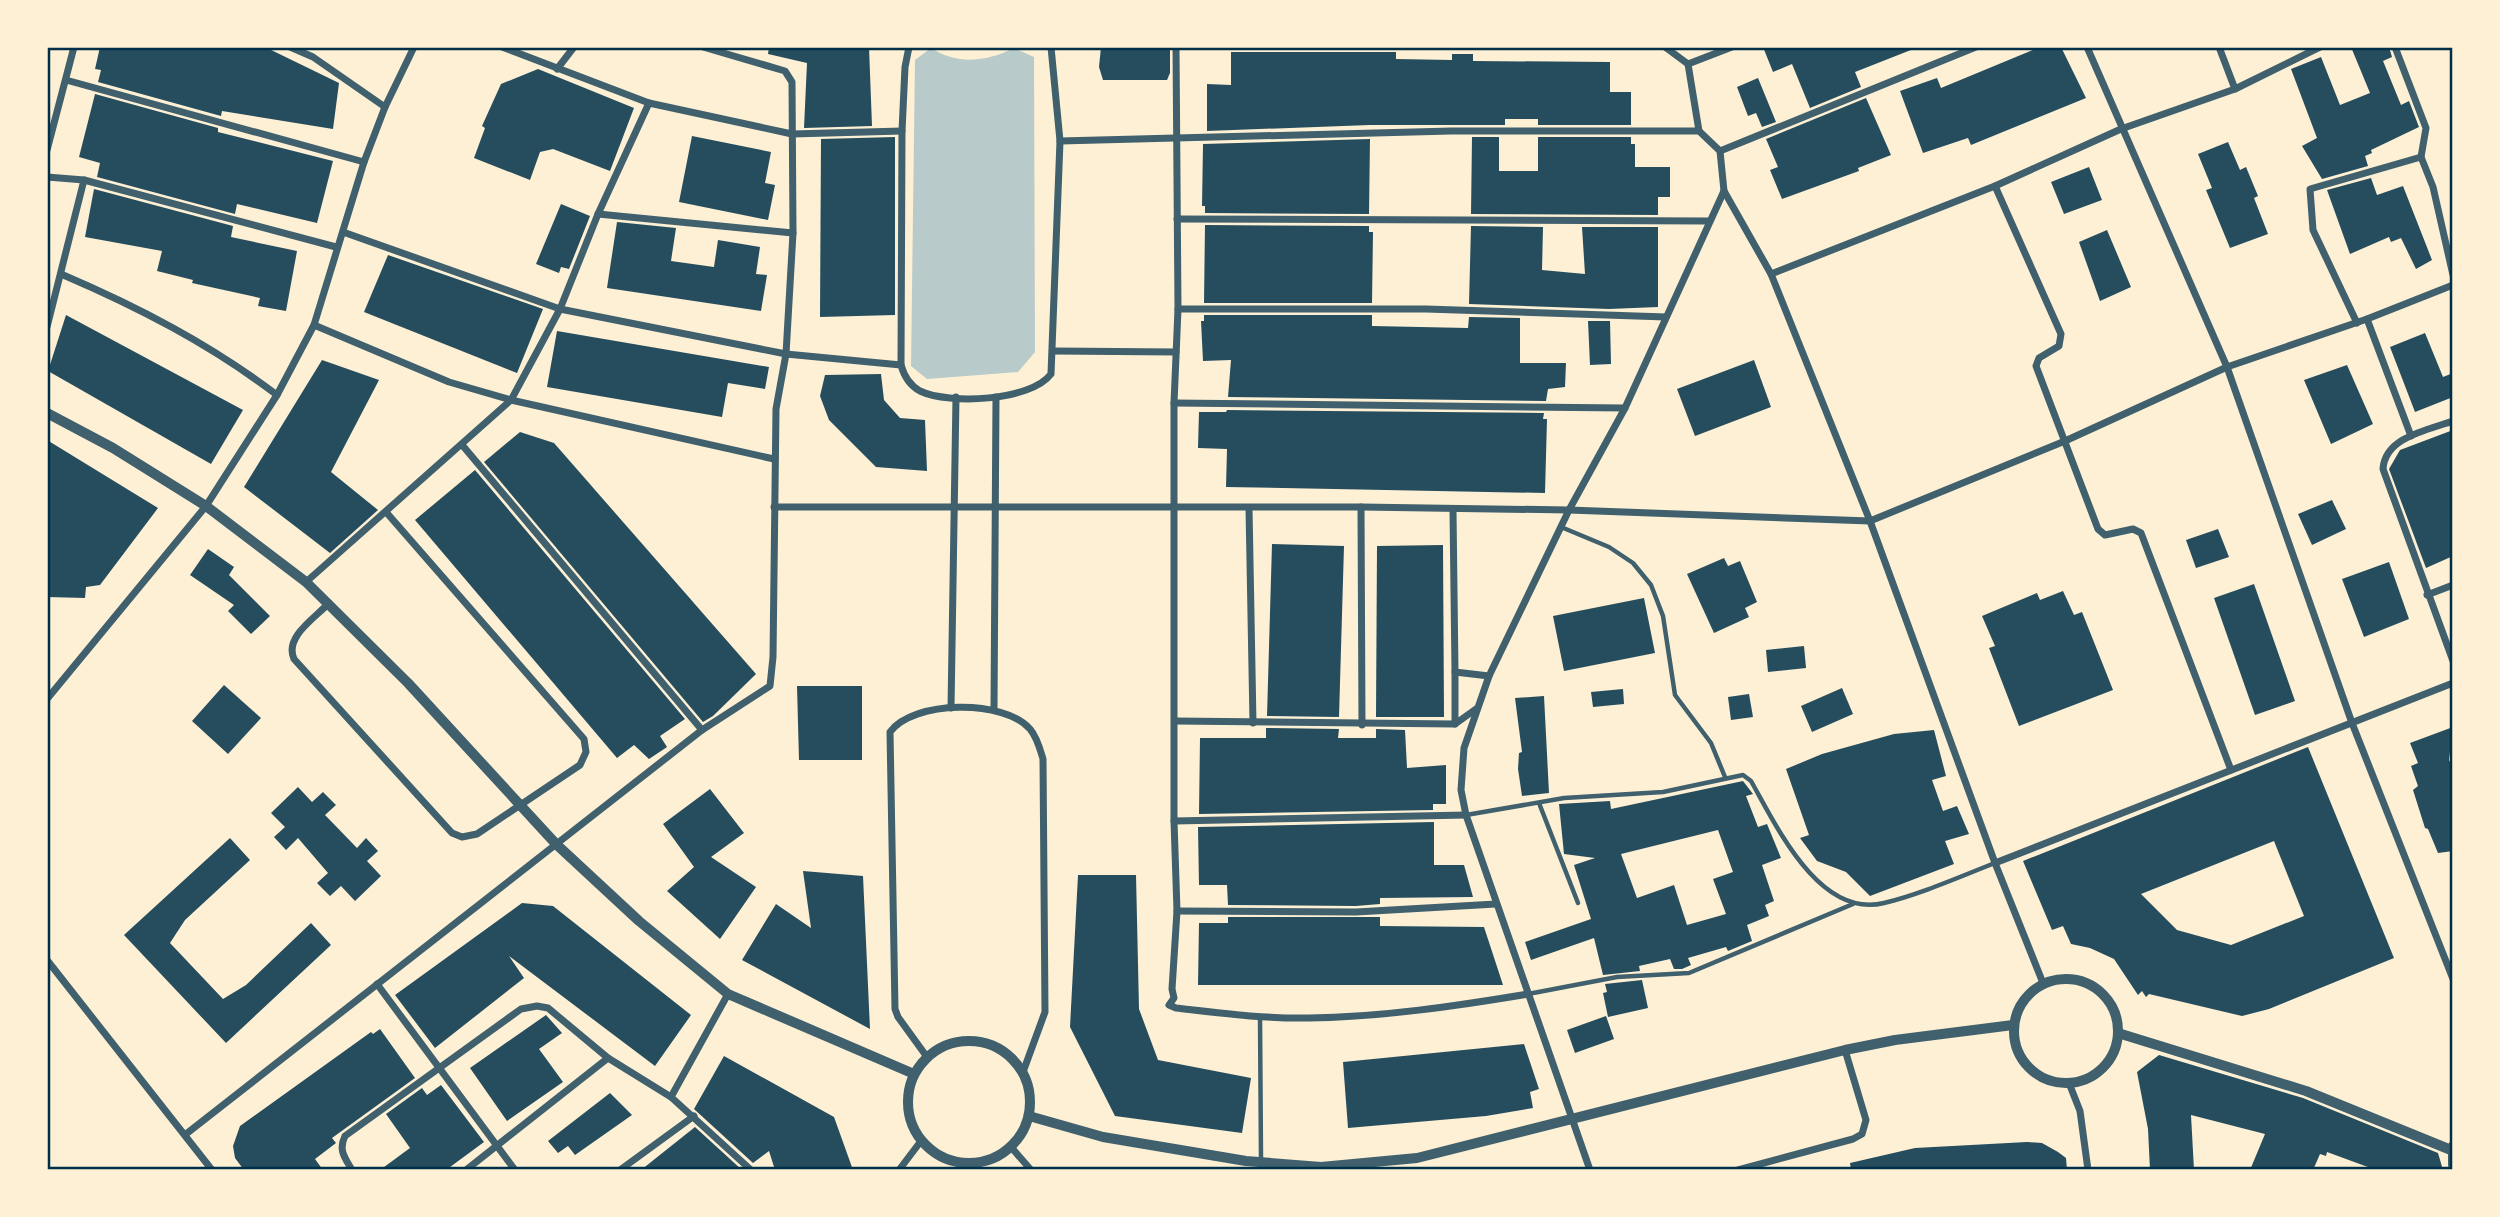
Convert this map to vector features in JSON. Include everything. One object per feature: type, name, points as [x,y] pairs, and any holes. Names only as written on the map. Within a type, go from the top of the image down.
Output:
[{"type":"street","points":[[47,150],[74,47]]},
{"type":"street","points":[[290,47],[313,57],[385,107]]},
{"type":"street","points":[[47,698],[206,506],[277,395],[314,325],[364,162],[385,107],[414,47]]},
{"type":"street","points":[[502,47],[649,103],[792,134],[902,131]]},
{"type":"street","points":[[556,69],[574,47]]},
{"type":"street","points":[[186,1134],[702,730],[762,694],[770,685],[773,673],[776,409],[786,354],[793,233],[792,82],[785,71],[703,47]]},
{"type":"street","points":[[909,47],[905,67],[902,131],[901,365],[904,376],[921,391],[956,397],[996,397],[1031,391],[1045,382],[1051,374],[1054,351],[1060,141],[1051,47]]},
{"type":"street","points":[[1176,47],[1178,309],[1174,403],[1174,821],[1177,911],[1172,989],[1174,998],[1169,1005],[1260,1017],[1357,1016],[1528,994]]},
{"type":"street","points":[[1665,47],[1688,64],[1699,131],[1720,151],[1724,191],[1771,274],[1870,521],[1995,863],[2043,983]]},
{"type":"street","points":[[1688,64],[1731,47]]},
{"type":"street","points":[[1720,151],[1976,47]]},
{"type":"street","points":[[2087,47],[2121,130],[2227,367],[2351,723],[2453,979]]},
{"type":"street","points":[[2219,47],[2235,89]]},
{"type":"street","points":[[1771,274],[1995,186],[2121,130],[2235,89],[2320,47]]},
{"type":"street","points":[[2395,47],[2426,128],[2421,157],[2433,187],[2453,275]]},
{"type":"street","points":[[66,80],[364,162]]},
{"type":"street","points":[[306,582],[463,446],[511,400],[560,309],[598,214],[649,103]]},
{"type":"street","points":[[1060,141],[1451,131],[1699,131]]},
{"type":"street","points":[[2357,323],[2313,230],[2310,189],[2421,157]]},
{"type":"street","points":[[47,177],[84,180],[336,247]]},
{"type":"street","points":[[47,327],[84,180]]},
{"type":"street","points":[[1995,186],[2061,334],[2059,346],[2039,358],[2036,366],[2099,533],[2105,536],[2133,528],[2141,533],[2231,770]]},
{"type":"street","points":[[1590,1170],[1466,815],[1461,771],[1476,709],[1489,676],[1569,510],[1625,408],[1708,221],[1724,191]]},
{"type":"street","points":[[598,214],[793,233]]},
{"type":"street","points":[[1177,219],[1708,221]]},
{"type":"street","points":[[343,232],[560,309],[786,354],[901,365]]},
{"type":"street","points":[[61,274],[174,327],[228,358],[277,395]]},
{"type":"street","points":[[774,507],[1361,507],[1569,510],[1870,521],[2065,441],[2227,367],[2357,323],[2453,285]]},
{"type":"street","points":[[1178,309],[1426,309],[1666,317]]},
{"type":"street","points":[[2367,319],[2411,436]]},
{"type":"street","points":[[314,325],[449,382],[511,400],[775,459]]},
{"type":"street","points":[[1054,351],[1176,352]]},
{"type":"street","points":[[951,708],[956,397]]},
{"type":"street","points":[[994,709],[996,397]]},
{"type":"street","points":[[1174,403],[1625,408]]},
{"type":"street","points":[[47,413],[113,448],[206,506],[306,582],[408,683],[556,844],[639,921],[728,994],[914,1074]]},
{"type":"street","points":[[2453,421],[2397,443],[2385,454],[2383,469],[2453,662]]},
{"type":"street","points":[[463,446],[702,730]]},
{"type":"street","points":[[1361,507],[1362,725]]},
{"type":"street","points":[[1250,508],[1253,723]]},
{"type":"street","points":[[1453,510],[1455,724]]},
{"type":"street","points":[[329,603],[295,638],[291,646],[295,659],[452,833],[461,837],[477,834],[580,765],[586,752],[584,739],[386,512]]},
{"type":"street","points":[[2427,596],[2453,585]]},
{"type":"street","points":[[1455,672],[1489,676]]},
{"type":"street","points":[[1995,863],[2453,683]]},
{"type":"street","points":[[927,1057],[895,1009],[890,732],[898,721],[916,713],[951,708],[994,709],[1022,722],[1031,730],[1043,759],[1045,1012],[1023,1072]]},
{"type":"street","points":[[1175,721],[1455,724],[1476,709]]},
{"type":"street","points":[[1174,821],[1466,815]]},
{"type":"street","points":[[1177,911],[1356,912],[1496,904]]},
{"type":"street","points":[[47,960],[212,1170]]},
{"type":"street","points":[[2061,979],[2078,980],[2095,987],[2112,1007],[2118,1033],[2108,1061],[2084,1080],[2054,1082],[2028,1067],[2019,1055],[2013,1026],[2023,1000],[2043,983],[2061,979]]},
{"type":"street","points":[[377,984],[441,1067],[514,1170]]},
{"type":"street","points":[[671,1097],[728,994]]},
{"type":"street","points":[[352,1170],[342,1152],[341,1144],[345,1136],[511,1015],[537,1006],[548,1008],[608,1059],[671,1097],[751,1170]]},
{"type":"street","points":[[1029,1116],[1103,1137],[1246,1161],[1261,1160],[1321,1168],[1417,1158],[1846,1050],[1895,1040],[2013,1026]]},
{"type":"street","points":[[2118,1033],[2306,1091],[2452,1148],[2453,1166]]},
{"type":"street","points":[[960,1041],[979,1041],[1012,1057],[1023,1072],[1031,1101],[1029,1116],[1022,1133],[1011,1147],[994,1158],[975,1164],[945,1158],[921,1141],[912,1126],[907,1108],[907,1089],[927,1057],[943,1046],[960,1041]]},
{"type":"street","points":[[1738,1170],[1853,1139],[1862,1134],[1866,1120],[1846,1050]]},
{"type":"street","points":[[466,1170],[608,1059]]},
{"type":"street","points":[[2069,1083],[2080,1111],[2088,1170]]},
{"type":"street","points":[[620,1170],[694,1116]]},
{"type":"street","points":[[899,1170],[921,1141]]},
{"type":"street","points":[[1011,1147],[1031,1170]]},
{"type":"lane","points":[[1562,527],[1609,547],[1633,563],[1651,585],[1663,616],[1675,695],[1711,743],[1725,777]]},
{"type":"lane","points":[[1466,815],[1564,798],[1637,795],[1737,775],[1748,778],[1790,851],[1822,883],[1854,904]]},
{"type":"lane","points":[[1539,803],[1578,903]]},
{"type":"lane","points":[[1528,994],[1624,976],[1689,973],[1854,904],[1883,904],[1995,863]]},
{"type":"lane","points":[[1260,1017],[1261,1160]]},
{"type":"shaded area","points":[[931,48],[951,57],[972,60],[1014,48],[1034,57],[1035,352],[1018,372],[927,379],[911,366],[915,60]]},
{"type":"building","points":[[100,47],[265,47],[339,83],[333,129],[222,111],[221,116],[98,82],[101,70],[95,69]]},
{"type":"building","points":[[769,47],[869,47],[872,126],[804,128],[807,63],[768,54]]},
{"type":"building","points":[[1101,47],[1170,47],[1170,73],[1167,80],[1103,80],[1099,67]]},
{"type":"building","points":[[1763,47],[1916,48],[1855,72],[1861,87],[1810,108],[1792,64],[1773,72]]},
{"type":"building","points":[[2040,47],[2061,47],[2086,98],[1971,145],[1968,138],[1923,153],[1900,91],[1937,78],[1941,88]]},
{"type":"building","points":[[2351,47],[2389,47],[2392,57],[2383,61],[2401,105],[2409,101],[2419,127],[2371,150],[2372,153],[2365,156],[2368,166],[2322,179],[2302,146],[2317,138],[2291,69],[2321,57],[2340,105],[2370,93]]},
{"type":"building","points":[[1231,52],[1396,52],[1396,59],[1452,60],[1452,54],[1473,54],[1473,61],[1610,62],[1610,92],[1631,92],[1631,125],[1538,125],[1538,119],[1505,119],[1505,125],[1370,125],[1207,131],[1207,84],[1231,85]]},
{"type":"building","points":[[538,69],[634,108],[610,171],[553,149],[540,152],[530,180],[474,158],[485,128],[482,126],[501,84]]},
{"type":"building","points":[[1758,78],[1776,122],[1762,127],[1756,113],[1748,116],[1737,87]]},
{"type":"building","points":[[95,94],[218,128],[218,132],[333,161],[317,223],[237,204],[235,214],[97,177],[100,163],[79,157]]},
{"type":"building","points":[[1866,98],[1891,155],[1858,168],[1859,171],[1782,199],[1770,170],[1778,167],[1766,139]]},
{"type":"building","points":[[692,136],[771,152],[765,183],[775,185],[768,220],[679,202]]},
{"type":"building","points":[[895,137],[895,315],[820,317],[821,139]]},
{"type":"building","points":[[1472,137],[1499,137],[1499,171],[1538,171],[1538,137],[1631,137],[1631,144],[1635,144],[1635,167],[1670,167],[1670,197],[1658,197],[1658,215],[1471,214]]},
{"type":"building","points":[[1370,139],[1369,214],[1205,213],[1205,206],[1202,206],[1203,144]]},
{"type":"building","points":[[2228,142],[2240,170],[2246,167],[2258,196],[2254,198],[2268,234],[2230,248],[2206,190],[2212,188],[2198,154]]},
{"type":"building","points":[[2089,167],[2102,200],[2064,214],[2051,182]]},
{"type":"building","points":[[2371,178],[2377,195],[2403,186],[2432,260],[2416,269],[2401,238],[2391,242],[2389,237],[2350,254],[2327,190]]},
{"type":"building","points":[[94,189],[233,226],[231,237],[297,251],[286,311],[258,306],[260,298],[192,283],[193,280],[157,271],[162,251],[85,237]]},
{"type":"building","points":[[561,204],[590,216],[569,269],[561,267],[559,273],[536,264]]},
{"type":"building","points":[[617,222],[676,228],[671,261],[714,267],[718,240],[760,247],[756,274],[767,275],[761,311],[607,288]]},
{"type":"building","points":[[1205,225],[1369,226],[1369,232],[1373,232],[1372,303],[1204,303]]},
{"type":"building","points":[[1471,226],[1543,227],[1542,270],[1585,274],[1582,227],[1658,227],[1658,307],[1609,309],[1469,304]]},
{"type":"building","points":[[2107,230],[2131,287],[2100,301],[2079,242]]},
{"type":"building","points":[[388,255],[543,309],[517,373],[364,312]]},
{"type":"building","points":[[66,315],[243,410],[211,464],[48,371]]},
{"type":"building","points":[[1204,315],[1372,315],[1372,326],[1468,328],[1469,317],[1520,318],[1520,363],[1566,363],[1565,387],[1548,389],[1546,401],[1228,397],[1231,360],[1203,361],[1201,321],[1204,321]]},
{"type":"building","points":[[1588,321],[1610,321],[1611,364],[1590,365]]},
{"type":"building","points":[[557,331],[769,367],[765,389],[728,383],[722,417],[547,387]]},
{"type":"building","points":[[2425,333],[2443,377],[2453,373],[2453,397],[2415,412],[2390,347]]},
{"type":"building","points":[[322,360],[379,380],[331,472],[378,510],[330,553],[244,487]]},
{"type":"building","points":[[1754,360],[1771,407],[1695,436],[1677,389]]},
{"type":"building","points":[[2347,365],[2373,424],[2331,444],[2304,380]]},
{"type":"building","points":[[881,374],[884,400],[900,418],[925,420],[927,471],[876,467],[829,420],[820,396],[825,375]]},
{"type":"building","points":[[1199,412],[1544,413],[1543,419],[1547,419],[1545,493],[1226,487],[1227,449],[1198,448]]},
{"type":"building","points":[[2453,430],[2453,556],[2426,568],[2389,469],[2400,450]]},
{"type":"building","points":[[520,432],[554,443],[756,674],[713,716],[703,722],[484,462]]},
{"type":"building","points":[[47,440],[158,508],[100,585],[86,587],[85,598],[47,597]]},
{"type":"building","points":[[475,470],[685,719],[660,736],[667,747],[649,759],[634,745],[617,758],[415,520]]},
{"type":"building","points":[[2332,500],[2346,529],[2312,545],[2298,514]]},
{"type":"building","points":[[2218,529],[2229,557],[2196,568],[2186,540]]},
{"type":"building","points":[[1272,544],[1344,546],[1339,717],[1267,716]]},
{"type":"building","points":[[1443,545],[1444,717],[1376,717],[1377,546]]},
{"type":"building","points":[[208,549],[234,567],[229,575],[270,616],[251,634],[228,611],[234,605],[190,575]]},
{"type":"building","points":[[1724,558],[1728,566],[1740,561],[1757,602],[1745,608],[1749,617],[1714,633],[1687,574]]},
{"type":"building","points":[[2389,562],[2409,619],[2364,637],[2342,579]]},
{"type":"building","points":[[2254,584],[2295,701],[2255,715],[2214,598]]},
{"type":"building","points":[[2063,591],[2074,615],[2082,612],[2113,690],[2019,726],[1989,648],[1995,646],[1982,616],[2037,593],[2040,600]]},
{"type":"building","points":[[1644,598],[1655,653],[1564,671],[1553,616]]},
{"type":"building","points":[[1804,646],[1806,668],[1768,672],[1766,650]]},
{"type":"building","points":[[224,685],[261,718],[228,754],[192,721]]},
{"type":"building","points":[[797,686],[862,686],[862,760],[799,760]]},
{"type":"building","points":[[1842,688],[1853,714],[1812,732],[1801,706]]},
{"type":"building","points":[[1623,689],[1624,704],[1593,707],[1591,692]]},
{"type":"building","points":[[1749,694],[1753,717],[1731,720],[1728,697]]},
{"type":"building","points":[[1544,696],[1549,793],[1522,796],[1518,769],[1519,753],[1522,752],[1515,698]]},
{"type":"building","points":[[2453,727],[2449,760],[2453,768],[2453,851],[2438,853],[2428,829],[2425,828],[2413,790],[2418,786],[2411,766],[2418,763],[2410,743]]},
{"type":"building","points":[[1266,728],[1339,729],[1338,738],[1376,738],[1376,729],[1405,730],[1407,768],[1446,765],[1446,804],[1433,804],[1433,810],[1199,814],[1200,738],[1266,738]]},
{"type":"building","points":[[1934,730],[1946,776],[1932,780],[1943,811],[1957,806],[1969,834],[1945,841],[1954,864],[1870,896],[1846,872],[1817,861],[1800,838],[1809,835],[1786,769],[1822,754],[1894,734]]},
{"type":"building","points":[[2308,747],[2394,958],[2269,1009],[2242,1016],[2149,994],[2146,997],[2142,991],[2138,995],[2114,959],[2090,948],[2071,944],[2063,926],[2052,930],[2023,861]],"holes":[[[2274,841],[2304,916],[2231,945],[2177,930],[2141,894]]]},
{"type":"building","points":[[1743,781],[1753,794],[1746,796],[1758,827],[1767,824],[1781,858],[1762,865],[1774,901],[1765,905],[1769,916],[1747,925],[1752,941],[1728,951],[1726,947],[1688,958],[1691,965],[1682,969],[1674,969],[1670,959],[1639,966],[1640,971],[1603,975],[1594,938],[1531,960],[1525,942],[1591,919],[1574,865],[1595,858],[1564,854],[1559,804],[1610,801],[1611,809]],"holes":[[[1718,830],[1733,872],[1713,879],[1726,914],[1687,925],[1674,885],[1637,898],[1621,854]]]},
{"type":"building","points":[[298,787],[312,802],[323,792],[336,805],[325,815],[357,848],[366,838],[378,851],[367,861],[381,876],[355,901],[341,886],[330,896],[317,883],[328,873],[298,838],[286,850],[274,837],[285,827],[271,813]]},
{"type":"building","points":[[710,789],[744,833],[711,857],[756,887],[720,939],[667,891],[694,867],[663,824]]},
{"type":"building","points":[[1434,822],[1434,865],[1464,865],[1473,897],[1380,898],[1380,904],[1356,906],[1228,905],[1227,885],[1199,885],[1198,827]]},
{"type":"building","points":[[230,838],[250,860],[185,920],[170,943],[223,999],[246,985],[311,923],[331,945],[226,1043],[124,935]]},
{"type":"building","points":[[803,871],[863,876],[870,1029],[742,960],[776,904],[811,928]]},
{"type":"building","points":[[1078,875],[1136,875],[1139,1009],[1158,1060],[1251,1078],[1242,1133],[1115,1116],[1070,1027]]},
{"type":"building","points":[[522,903],[553,906],[691,1015],[655,1066],[509,956],[524,978],[435,1048],[395,995]]},
{"type":"building","points":[[1228,917],[1380,917],[1380,926],[1484,927],[1503,985],[1198,985],[1199,923],[1228,923]]},
{"type":"building","points":[[1642,980],[1648,1008],[1608,1017],[1603,993],[1607,992],[1605,984]]},
{"type":"building","points":[[546,1015],[562,1033],[539,1049],[563,1082],[507,1121],[470,1068]]},
{"type":"building","points":[[1606,1016],[1614,1039],[1575,1053],[1567,1030]]},
{"type":"building","points":[[380,1029],[415,1078],[332,1138],[336,1143],[315,1159],[323,1170],[244,1170],[235,1158],[233,1146],[240,1126],[371,1032],[373,1034]]},
{"type":"building","points":[[1524,1044],[1539,1089],[1530,1092],[1533,1108],[1486,1116],[1348,1128],[1343,1062]]},
{"type":"building","points":[[2159,1055],[2303,1098],[2438,1153],[2443,1170],[2376,1170],[2327,1152],[2326,1156],[2320,1154],[2313,1170],[2250,1170],[2265,1134],[2191,1115],[2194,1170],[2150,1170],[2148,1129],[2137,1072]]},
{"type":"building","points":[[724,1056],[834,1117],[853,1170],[775,1170],[769,1151],[753,1163],[694,1109]]},
{"type":"building","points":[[441,1085],[484,1142],[446,1170],[380,1170],[410,1148],[386,1114],[422,1088],[427,1095]]},
{"type":"building","points":[[610,1093],[632,1115],[575,1155],[568,1146],[558,1153],[548,1141]]},
{"type":"building","points":[[695,1127],[742,1170],[641,1170]]},
{"type":"building","points":[[2042,1143],[2058,1152],[2066,1158],[2067,1170],[1851,1170],[1850,1163],[1915,1148]]}]
